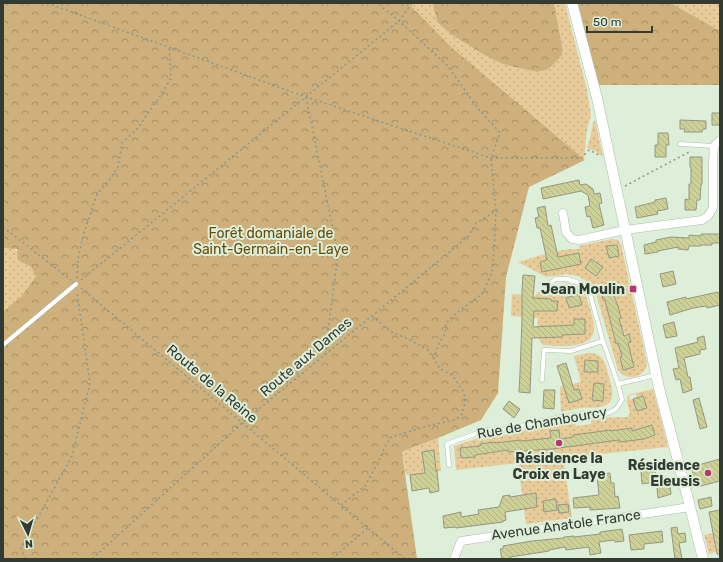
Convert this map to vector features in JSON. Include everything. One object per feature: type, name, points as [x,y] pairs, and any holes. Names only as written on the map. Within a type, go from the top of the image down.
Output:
[{"type":"street","points":[[572,3],[597,98],[656,375],[703,559]]},
{"type":"street","points":[[563,213],[566,232],[572,239],[579,240],[625,230],[702,220],[708,216],[713,208],[713,162],[717,143]]},
{"type":"street","name":"Avenue Anatole France","points":[[454,559],[461,541],[690,507]]},
{"type":"lane","points":[[680,144],[702,145],[717,143]]},
{"type":"lane","points":[[547,285],[556,279],[567,279],[579,283],[590,294],[603,341],[618,384],[656,375]]},
{"type":"lane","points":[[3,345],[76,284]]},
{"type":"lane","points":[[542,380],[544,350],[572,351],[603,341]]},
{"type":"lane","name":"Rue de Chambourcy","points":[[449,465],[447,444],[486,430],[502,430],[565,416],[581,414],[606,414],[616,409],[622,400],[618,384]]},
{"type":"path","points":[[47,3],[306,97],[491,158],[581,158],[589,150],[603,158],[610,158]]},
{"type":"path","points":[[377,3],[448,66],[476,106],[500,133],[491,158],[496,211],[492,273],[482,294],[460,310],[446,323],[445,334],[438,345],[434,359]]},
{"type":"path","points":[[76,284],[399,21],[412,3]]},
{"type":"path","points":[[25,559],[21,548],[72,456],[90,383],[76,284],[78,259],[83,236],[97,194],[108,182],[118,167],[122,143],[138,128],[171,78],[169,48]]},
{"type":"path","points":[[306,97],[338,254],[325,355]]},
{"type":"path","points":[[622,187],[702,145]]},
{"type":"path","name":"Route aux Dames","points":[[92,559],[242,423],[469,236],[476,223],[496,211]]},
{"type":"path","name":"Route de la Reine","points":[[3,227],[76,284],[405,559]]},
{"type":"path","points":[[341,505],[365,486],[391,437],[432,425],[456,420],[462,414],[465,402],[464,392],[452,375],[440,369],[429,351],[390,331],[372,316]]},
{"type":"path","points":[[332,559],[368,528]]},
{"type":"shaded area","points":[[395,3],[434,3],[437,22],[452,35],[491,59],[506,65],[537,72],[547,70],[562,55],[562,46],[554,3],[565,3],[587,90],[591,115],[587,130],[584,159]]},
{"type":"shaded area","points":[[671,3],[720,3],[720,31]]},
{"type":"shaded area","points":[[595,120],[603,157],[595,151],[587,148]]},
{"type":"shaded area","points":[[612,239],[618,240],[621,244],[647,363],[643,372],[635,377],[626,376],[618,370],[597,297],[593,288],[585,280],[578,276],[567,274],[546,277],[518,262],[556,251],[579,249],[579,246]],"holes":[[[617,245],[619,256],[609,258],[606,247]],[[553,259],[555,269],[542,272],[540,262]],[[591,260],[602,267],[596,276],[585,268]],[[609,283],[614,297],[604,301],[599,286]],[[621,328],[623,333],[627,335],[619,347],[618,343],[616,343],[612,331]],[[630,354],[634,367],[623,370],[620,357]]]},
{"type":"shaded area","points":[[3,240],[58,284],[3,329]]},
{"type":"shaded area","points":[[566,283],[575,286],[583,291],[587,298],[594,329],[591,338],[584,343],[567,346],[543,345],[537,336],[538,318],[511,316],[512,294],[535,296],[540,290],[543,294],[549,295],[556,290],[565,289]],"holes":[[[579,294],[582,305],[568,308],[566,298]],[[543,298],[558,302],[557,311],[542,311]],[[574,319],[585,319],[585,334],[574,335]],[[544,326],[562,326],[562,336],[544,337]]]},
{"type":"shaded area","points":[[594,353],[604,361],[612,391],[610,402],[606,405],[602,407],[580,408],[561,412],[560,387],[581,382],[574,356]],"holes":[[[594,383],[604,384],[603,401],[592,400]]]},
{"type":"shaded area","points":[[653,389],[668,447],[563,458],[572,518],[526,524],[518,463],[456,470],[454,446],[485,436],[501,436],[574,419],[576,426],[591,424],[591,418],[628,417],[630,413],[627,402],[628,395]],"holes":[[[635,394],[637,398],[643,396],[647,408],[637,411],[633,399],[630,400],[629,396]],[[652,425],[655,435],[642,439],[639,429]],[[632,429],[633,440],[620,442],[618,430]],[[559,430],[560,439],[566,438],[552,449],[550,431]],[[495,442],[495,452],[481,454],[480,444]],[[474,447],[475,457],[461,458],[460,448]],[[536,493],[537,507],[528,508],[526,495]]]},
{"type":"shaded area","points":[[438,438],[441,471],[406,475],[402,452]]},
{"type":"shaded area","points":[[720,532],[716,543],[714,544],[716,552],[709,554],[704,535]]},
{"type":"green space","name":"Forêt domaniale de Saint-Germain-en-Laye","points":[[3,3],[408,3],[451,47],[585,160],[529,187],[506,277],[498,393],[481,420],[402,452],[417,559],[3,559],[3,312],[22,296],[36,276],[31,267],[18,260],[17,249],[3,248]]},
{"type":"green space","points":[[434,3],[554,3],[562,46],[562,55],[547,70],[537,72],[506,65],[491,59],[452,35],[437,22]]},
{"type":"green space","points":[[578,3],[671,3],[720,31],[720,85],[597,85]]},
{"type":"building","points":[[712,113],[720,113],[720,125],[712,125]]},
{"type":"building","points":[[680,120],[706,121],[706,129],[703,129],[702,132],[684,132],[685,129],[680,129]]},
{"type":"building","points":[[658,133],[668,133],[669,145],[666,145],[666,157],[655,157],[655,145],[658,145]]},
{"type":"building","points":[[690,157],[702,157],[702,184],[700,200],[697,200],[696,210],[685,210],[685,199],[689,200],[689,184],[691,184]]},
{"type":"building","points":[[579,180],[580,185],[586,184],[593,189],[594,194],[600,193],[602,203],[599,204],[604,225],[593,228],[590,216],[587,217],[585,207],[590,206],[588,195],[581,191],[543,199],[541,188]]},
{"type":"building","points":[[666,198],[668,209],[657,211],[658,214],[637,218],[635,207]]},
{"type":"building","points":[[545,206],[548,226],[551,225],[558,257],[579,253],[581,264],[542,272],[540,262],[547,260],[540,228],[537,228],[535,218],[539,217],[537,208]]},
{"type":"building","points":[[701,234],[720,234],[720,243],[712,243],[712,245],[689,246],[688,250],[678,249],[678,247],[645,254],[644,245],[656,242],[656,240],[671,237],[689,238],[689,235],[701,236]]},
{"type":"building","points":[[617,245],[619,256],[609,258],[606,246]]},
{"type":"building","points":[[591,259],[603,267],[596,276],[585,268]]},
{"type":"building","points":[[673,271],[676,284],[663,287],[660,274]]},
{"type":"building","points":[[523,275],[535,276],[533,298],[558,301],[557,311],[534,311],[533,327],[574,325],[574,319],[585,319],[585,334],[562,335],[562,337],[532,338],[530,393],[519,392]]},
{"type":"building","points":[[609,283],[618,306],[621,318],[619,319],[624,336],[629,334],[631,342],[628,343],[634,367],[623,370],[620,357],[622,356],[618,343],[616,344],[605,300],[604,301],[599,286]]},
{"type":"building","points":[[718,292],[718,294],[720,294],[720,305],[707,308],[706,306],[693,308],[670,315],[667,302],[686,297],[686,299]]},
{"type":"building","points":[[579,294],[582,305],[569,308],[566,298]]},
{"type":"building","points":[[674,322],[677,336],[666,338],[663,325]]},
{"type":"building","points":[[704,336],[706,349],[700,350],[700,354],[684,358],[688,377],[690,377],[692,390],[683,393],[680,379],[676,380],[673,369],[679,368],[675,348],[698,342],[697,338]]},
{"type":"building","points":[[585,360],[598,361],[598,372],[584,372]]},
{"type":"building","points":[[566,363],[574,390],[579,389],[582,399],[569,403],[557,366]]},
{"type":"building","points":[[594,383],[604,384],[603,401],[592,400]]},
{"type":"building","name":"Résidence la Croix en Laye","points":[[544,390],[555,390],[554,409],[543,408]]},
{"type":"building","points":[[643,396],[647,408],[637,411],[633,399]]},
{"type":"building","points":[[699,398],[707,427],[700,429],[693,400]]},
{"type":"building","name":"Résidence la Croix en Laye","points":[[509,401],[520,409],[514,418],[503,409]]},
{"type":"building","points":[[652,425],[655,435],[644,439],[620,442],[619,440],[552,449],[508,452],[508,450],[475,455],[475,457],[461,458],[460,448],[480,446],[480,444],[495,442],[551,438],[550,431],[559,430],[560,439],[573,437],[573,435],[611,430],[632,428],[632,431]]},
{"type":"building","points":[[434,450],[439,491],[430,493],[429,488],[412,491],[410,475],[425,473],[422,452]]},
{"type":"building","name":"Résidence Eleusis","points":[[720,459],[720,481],[697,487],[691,467]]},
{"type":"building","points":[[655,469],[657,482],[642,484],[641,471]]},
{"type":"building","points":[[610,473],[611,483],[614,483],[615,497],[618,496],[620,508],[590,510],[590,507],[574,508],[573,498],[599,495],[597,475]]},
{"type":"building","points":[[670,486],[671,494],[658,498],[657,487]]},
{"type":"building","points":[[536,493],[537,507],[505,512],[506,520],[503,522],[456,528],[444,528],[443,516],[461,512],[461,517],[479,514],[478,510],[499,507],[503,496],[510,495],[510,497]]},
{"type":"building","points":[[711,497],[712,506],[700,509],[698,500]]},
{"type":"building","points":[[556,499],[557,510],[544,512],[543,501]]},
{"type":"building","points":[[568,504],[569,512],[559,513],[558,505]]},
{"type":"building","points":[[720,510],[720,554],[717,554],[709,512]]},
{"type":"building","points":[[677,527],[678,534],[685,533],[686,542],[679,543],[682,559],[675,559],[671,528]]},
{"type":"building","points":[[622,529],[624,541],[615,542],[614,540],[599,542],[601,553],[590,555],[589,547],[566,550],[565,547],[510,557],[510,559],[502,559],[500,549],[503,549],[503,546],[564,537],[600,534],[600,532]]},
{"type":"building","points":[[662,531],[663,542],[644,544],[644,549],[631,550],[629,535]]},
{"type":"place","name":"Jean Moulin","points":[[633,289]]},
{"type":"place","name":"Résidence la Croix en Laye","points":[[559,443]]},
{"type":"place","name":"Résidence Eleusis","points":[[708,473]]}]
